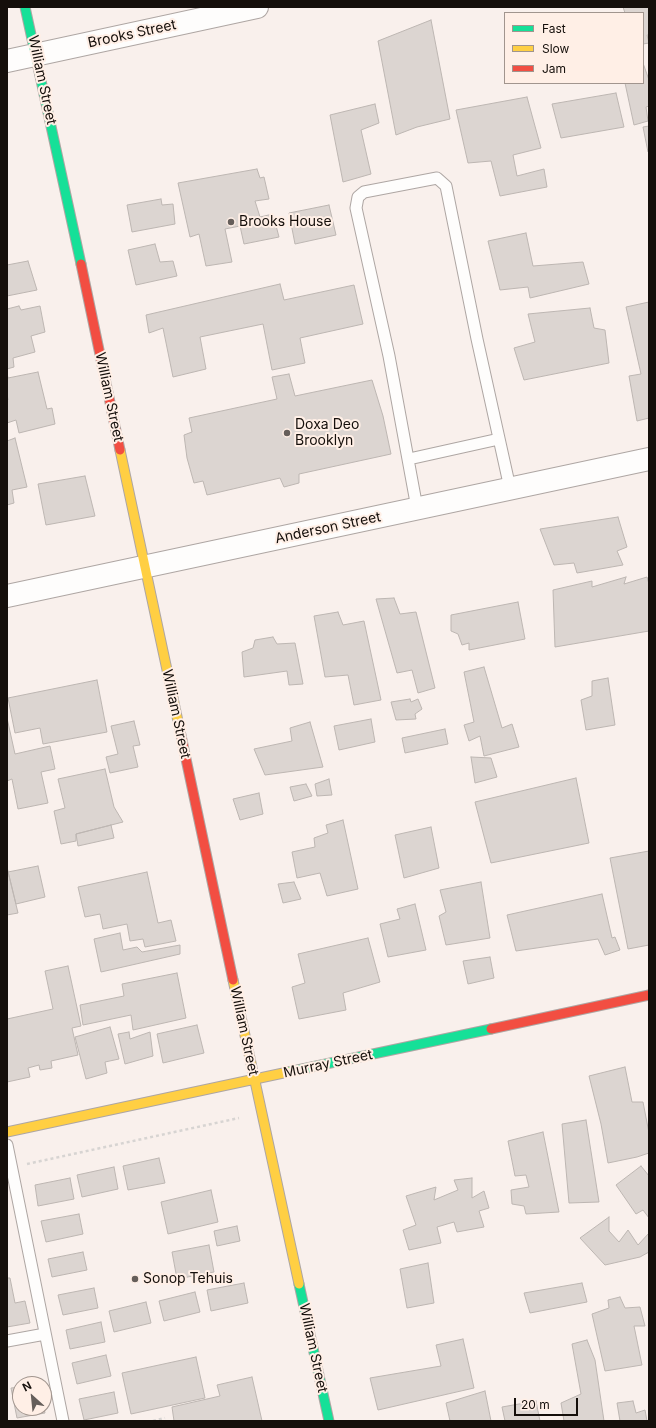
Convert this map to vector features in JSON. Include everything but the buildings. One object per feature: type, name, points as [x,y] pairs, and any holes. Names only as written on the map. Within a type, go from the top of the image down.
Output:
[{"type":"street","name":"William Street","points":[[25,7],[261,1114],[329,1421]]},
{"type":"street","name":"Brooks Street","points":[[7,61],[257,7]]},
{"type":"street","name":"Anderson Street","points":[[7,596],[649,459]]},
{"type":"street","name":"Murray Street","points":[[7,1132],[649,995]]},
{"type":"lane","points":[[417,508],[389,356],[356,208],[358,197],[364,192],[437,178],[446,186],[477,339],[510,488]]},
{"type":"lane","points":[[409,459],[499,440]]},
{"type":"lane","points":[[7,1145],[63,1421]]},
{"type":"lane","points":[[7,1341],[45,1334]]},
{"type":"path","points":[[11,1167],[261,1114]]},
{"type":"path","points":[[153,1421],[164,1418]]},
{"type":"traffic: fast","points":[[25,7],[81,264]]},
{"type":"traffic: fast","points":[[288,1072],[491,1029]]},
{"type":"traffic: fast","points":[[299,1284],[329,1421]]},
{"type":"traffic: slow","points":[[120,450],[179,726]]},
{"type":"traffic: slow","points":[[233,980],[299,1284]]},
{"type":"traffic: slow","points":[[7,1132],[288,1072]]},
{"type":"traffic: jam","points":[[81,264],[120,450]]},
{"type":"traffic: jam","points":[[179,726],[233,980]]},
{"type":"traffic: jam","points":[[491,1029],[649,995]]},
{"type":"place","name":"Brooks House","points":[[231,222]]},
{"type":"place","name":"Doxa Deo Brooklyn","points":[[287,433]]},
{"type":"place","name":"Sonop Tehuis","points":[[135,1279]]}]
